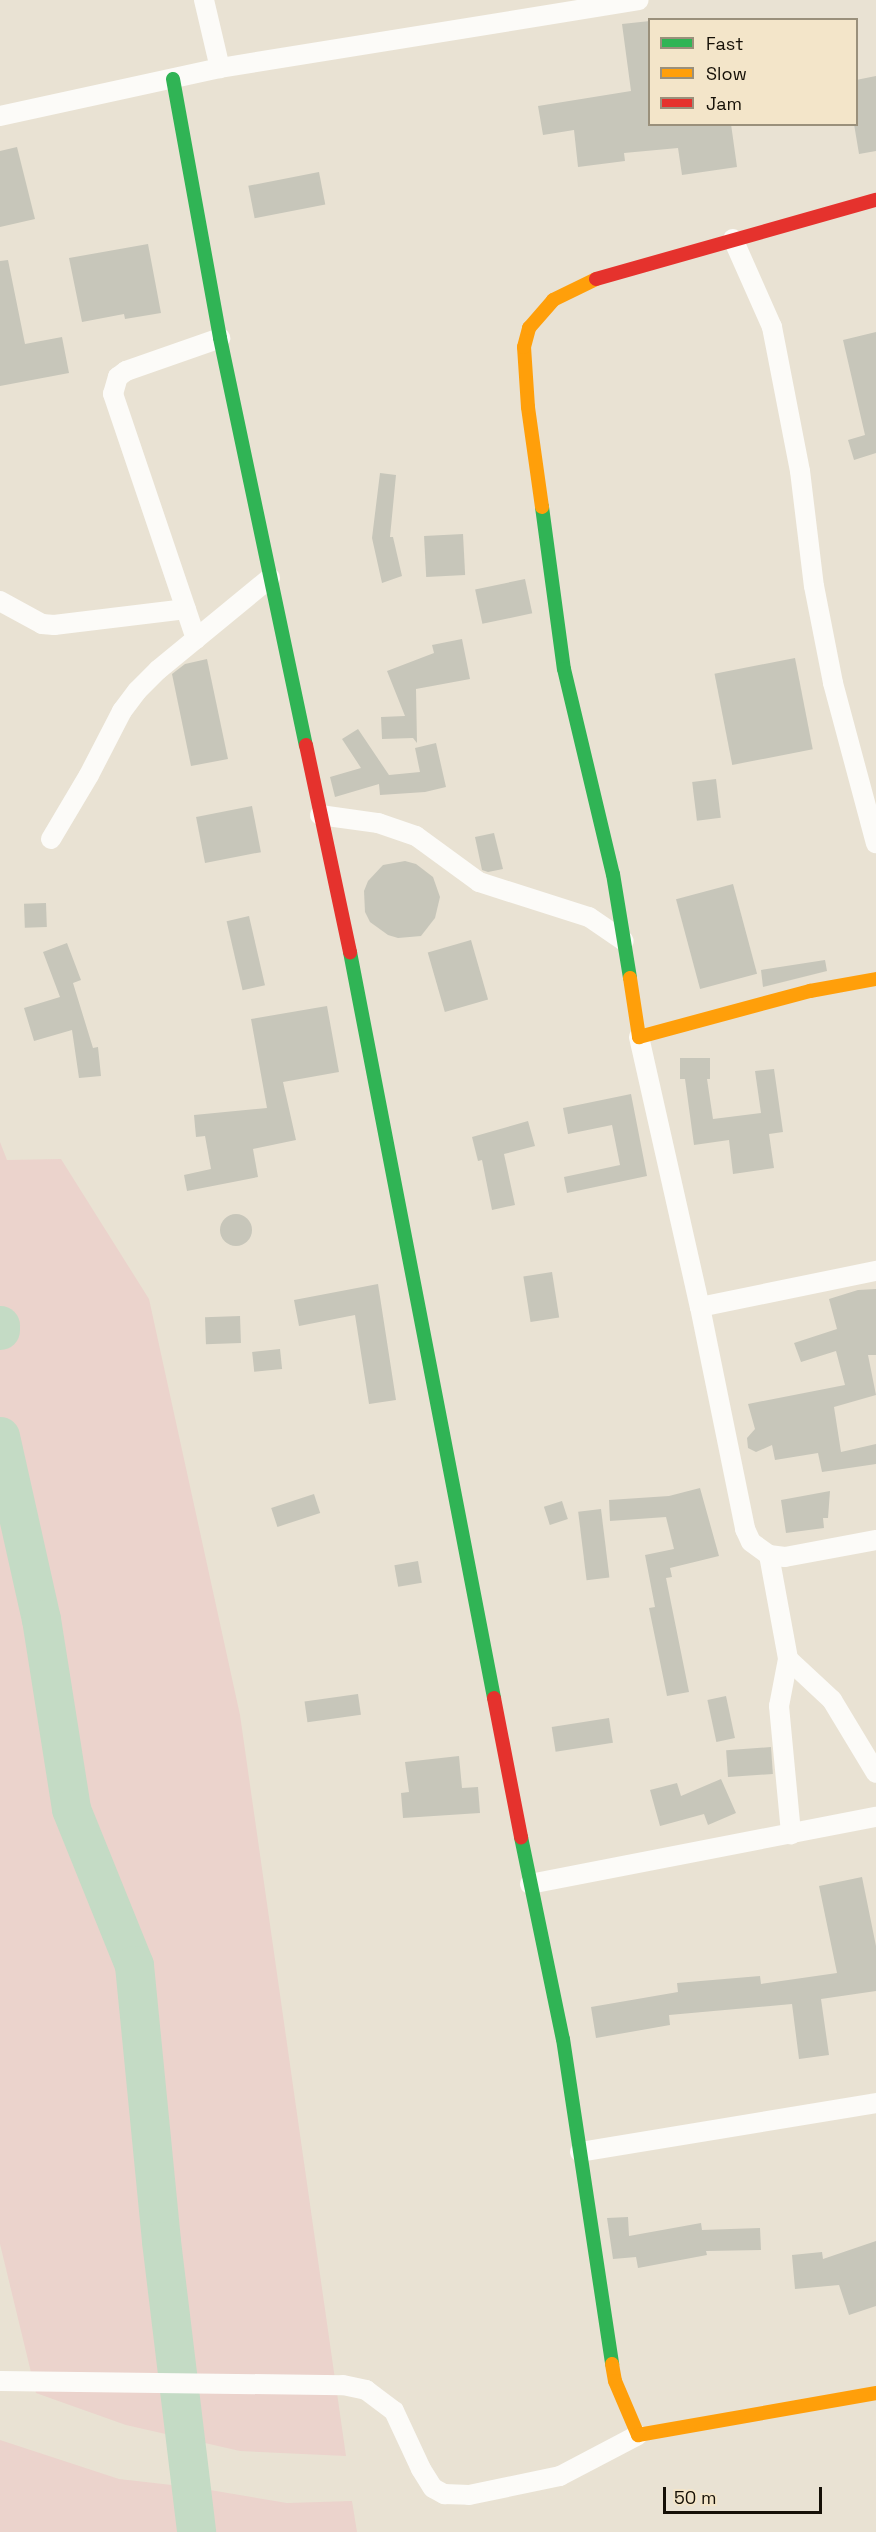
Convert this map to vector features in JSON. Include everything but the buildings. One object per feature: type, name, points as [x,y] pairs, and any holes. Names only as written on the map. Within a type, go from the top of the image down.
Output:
[{"type":"street","points":[[204,0],[219,68]]},
{"type":"street","points":[[0,116],[219,68],[538,8],[639,0]]},
{"type":"street","points":[[173,79],[220,338],[350,950],[562,2039],[611,2366],[638,2435]]},
{"type":"street","points":[[876,200],[605,275],[553,300],[529,328],[524,347],[528,406],[564,669],[613,874],[639,1037],[700,1307],[745,1529],[751,1542],[770,1555],[785,1557],[876,1540]]},
{"type":"street","points":[[734,239],[772,327],[800,471],[814,586],[831,673],[876,843]]},
{"type":"street","points":[[196,639],[171,572],[113,394],[118,377],[126,371],[220,338]]},
{"type":"street","points":[[51,839],[89,775],[122,711],[158,670],[270,578]]},
{"type":"street","points":[[0,601],[9,608],[42,624],[54,625],[186,609]]},
{"type":"street","points":[[320,814],[378,823],[416,836],[479,882],[589,917],[624,941]]},
{"type":"street","points":[[639,1037],[810,991],[876,979]]},
{"type":"street","points":[[700,1307],[876,1271]]},
{"type":"street","points":[[770,1555],[788,1659],[779,1706],[791,1834]]},
{"type":"street","points":[[788,1659],[832,1700],[876,1773]]},
{"type":"street","points":[[530,1884],[876,1817]]},
{"type":"street","points":[[580,2152],[876,2103]]},
{"type":"street","points":[[0,2381],[343,2385],[366,2390],[394,2411],[421,2469],[434,2488],[444,2494],[469,2496],[560,2476],[638,2435],[876,2393]]},
{"type":"shaded area","points":[[0,1142],[7,1160],[61,1159],[149,1299],[240,1715],[346,2456],[240,2451],[126,2425],[36,2393],[0,2244]]},
{"type":"shaded area","points":[[0,2440],[119,2479],[198,2488],[287,2503],[352,2501],[357,2532],[0,2532]]},
{"type":"waterway","points":[[0,1325],[0,1330]]},
{"type":"waterway","points":[[0,1436],[41,1619],[71,1809],[134,1965],[161,2241],[196,2532]]},
{"type":"traffic: fast","points":[[173,79],[220,338],[306,745]]},
{"type":"traffic: fast","points":[[542,507],[564,669],[613,874],[630,978]]},
{"type":"traffic: fast","points":[[350,952],[494,1698]]},
{"type":"traffic: fast","points":[[521,1837],[563,2039],[612,2364]]},
{"type":"traffic: slow","points":[[542,507],[528,407],[524,347],[529,328],[553,300],[596,279]]},
{"type":"traffic: slow","points":[[630,978],[639,1037],[810,991],[876,979]]},
{"type":"traffic: slow","points":[[612,2364],[615,2381],[638,2435],[876,2393]]},
{"type":"traffic: jam","points":[[596,279],[876,200]]},
{"type":"traffic: jam","points":[[306,745],[350,952]]},
{"type":"traffic: jam","points":[[494,1698],[521,1837]]}]
